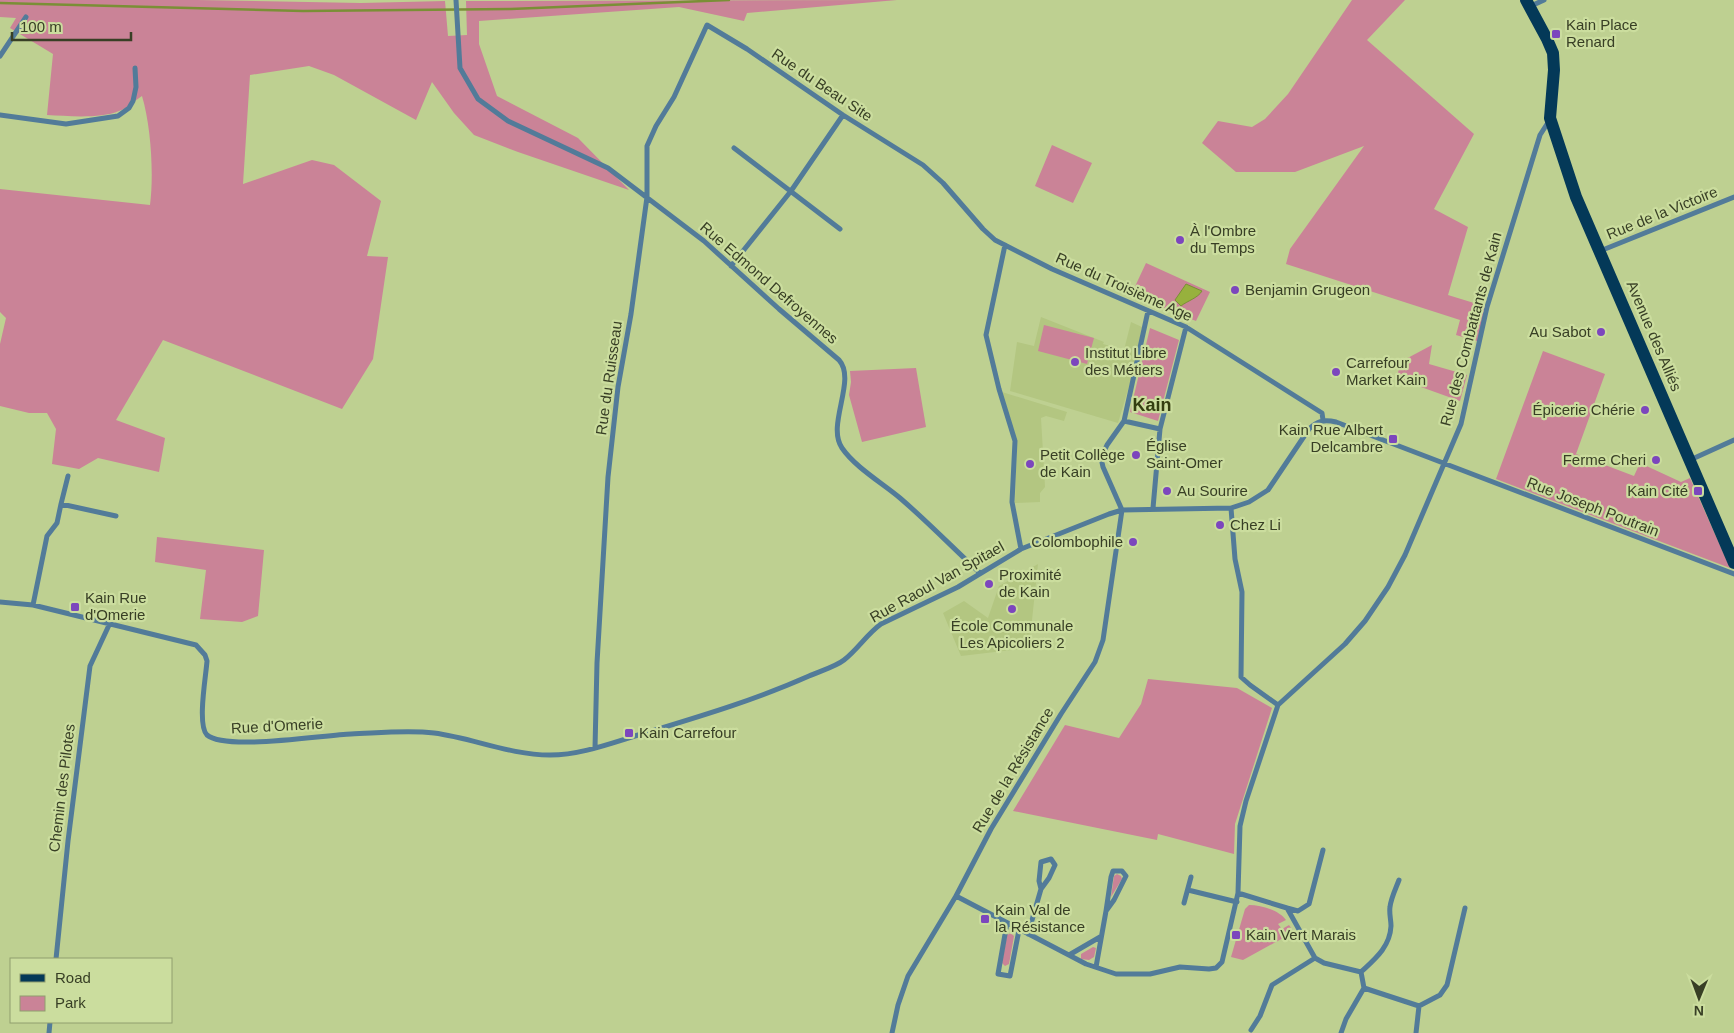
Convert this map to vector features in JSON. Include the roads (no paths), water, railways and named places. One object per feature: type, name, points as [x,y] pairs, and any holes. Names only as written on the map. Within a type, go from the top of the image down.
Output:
[{"type":"main road","points":[[1528,3],[1553,53],[1554,70],[1550,118]]},
{"type":"main road","name":"Avenue des Alliés","points":[[1550,118],[1576,197],[1734,563]]},
{"type":"street","name":"Rue Edmond Defroyennes","points":[[456,0],[460,68],[478,99],[508,121],[608,168],[704,241],[841,363],[844,382],[836,433],[842,448],[980,574]]},
{"type":"street","points":[[1528,3],[1544,0]]},
{"type":"street","points":[[0,56],[26,17]]},
{"type":"street","name":"Rue du Beau Site","points":[[707,26],[747,49],[843,115],[923,165]]},
{"type":"street","name":"Rue du Ruisseau","points":[[595,748],[597,663],[608,477],[618,387],[631,314],[647,197],[647,146],[656,126],[674,97],[707,26]]},
{"type":"street","points":[[0,115],[66,124],[118,116],[129,108],[133,101],[136,87],[135,68]]},
{"type":"street","points":[[731,266],[791,190],[843,115]]},
{"type":"street","name":"Rue des Combattants de Kain","points":[[1278,705],[1345,644],[1365,621],[1388,587],[1405,555],[1461,424],[1490,299],[1540,135],[1550,118]]},
{"type":"street","points":[[734,148],[840,229]]},
{"type":"street","name":"Rue du Troisième Age","points":[[923,165],[943,183],[995,240],[1052,269],[1186,327],[1322,413],[1323,420]]},
{"type":"street","name":"Rue de la Victoire","points":[[1600,252],[1734,197]]},
{"type":"street","points":[[1005,245],[986,336],[999,389],[1015,441],[1012,502],[1021,549]]},
{"type":"street","points":[[1122,510],[1101,458],[1107,445],[1123,423],[1148,311]]},
{"type":"street","points":[[1153,508],[1160,429],[1186,327]]},
{"type":"street","points":[[956,896],[1069,955],[1116,974],[1150,974],[1180,967],[1209,969],[1216,968],[1222,962],[1237,902],[1240,826],[1246,801],[1278,705],[1241,677],[1242,592],[1235,558],[1231,508],[1249,502],[1268,490],[1308,430],[1323,420]]},
{"type":"street","name":"Rue Joseph Poutrain","points":[[1323,420],[1336,422],[1734,574]]},
{"type":"street","points":[[1123,423],[1160,429]]},
{"type":"street","points":[[1689,460],[1734,440]]},
{"type":"street","points":[[33,605],[47,536],[57,523],[68,476]]},
{"type":"street","points":[[61,504],[116,516]]},
{"type":"street","name":"Rue Raoul Van Spitael","points":[[584,751],[726,709],[844,661],[872,630],[881,624],[938,598],[1021,549],[1122,510],[1231,508]]},
{"type":"street","name":"Rue de la Résistance","points":[[892,1033],[898,1005],[908,976],[956,896],[991,829],[1095,662],[1103,640],[1122,510]]},
{"type":"street","name":"Rue d'Omerie","points":[[0,602],[33,605],[196,645],[206,654],[207,661],[202,724],[206,734],[218,740],[236,742],[345,734],[416,732],[452,736],[530,754],[572,754],[584,751]]},
{"type":"street","name":"Chemin des Pilotes","points":[[56,958],[68,841],[90,666],[110,623]]},
{"type":"street","points":[[1238,894],[1298,911],[1309,904],[1323,850]]},
{"type":"street","points":[[1028,934],[1040,889],[1041,862],[1050,859],[1055,865],[1049,878],[1040,889]]},
{"type":"street","points":[[1096,967],[1111,877],[1114,871],[1122,871],[1126,876],[1106,911]]},
{"type":"street","points":[[1184,903],[1191,878]]},
{"type":"street","points":[[1361,972],[1380,954],[1387,943],[1391,932],[1390,907],[1398,880]]},
{"type":"street","points":[[1188,890],[1237,902]]},
{"type":"street","points":[[1288,908],[1315,958],[1324,963],[1361,972]]},
{"type":"street","points":[[1364,988],[1419,1006],[1440,995],[1447,985],[1465,908]]},
{"type":"street","points":[[1007,923],[998,974],[1010,976],[1020,930]]},
{"type":"street","points":[[1069,955],[1100,937]]},
{"type":"street","points":[[1251,1030],[1260,1016],[1272,984],[1315,958]]},
{"type":"street","points":[[1341,1033],[1346,1019],[1364,988],[1361,972]]},
{"type":"street","points":[[1416,1033],[1419,1006]]},
{"type":"waterway","points":[[0,3],[303,11],[511,9],[729,0]]},
{"type":"place","name":"Kain Place Renard","points":[[1556,34]]},
{"type":"place","name":"À l'Ombre du Temps","points":[[1180,240]]},
{"type":"place","name":"Benjamin Grugeon","points":[[1235,290]]},
{"type":"place","name":"Au Sabot","points":[[1601,332]]},
{"type":"place","name":"Institut Libre des Métiers","points":[[1075,362]]},
{"type":"place","name":"Carrefour Market Kain","points":[[1336,372]]},
{"type":"place","name":"Épicerie Chérie","points":[[1645,410]]},
{"type":"place","name":"Kain Rue Albert Delcambre","points":[[1393,439]]},
{"type":"place","name":"Église Saint-Omer","points":[[1136,455]]},
{"type":"place","name":"Ferme Cheri","points":[[1656,460]]},
{"type":"place","name":"Petit Collège de Kain","points":[[1030,464]]},
{"type":"place","name":"Au Sourire","points":[[1167,491]]},
{"type":"place","name":"Kain Cité","points":[[1698,491]]},
{"type":"place","name":"Chez Li","points":[[1220,525]]},
{"type":"place","name":"Colombophile","points":[[1133,542]]},
{"type":"place","name":"Proximité de Kain","points":[[989,584]]},
{"type":"place","name":"Kain Rue d'Omerie","points":[[75,607]]},
{"type":"place","name":"École Communale Les Apicoliers 2","points":[[1012,609]]},
{"type":"place","name":"Kain Carrefour","points":[[629,733]]},
{"type":"place","name":"Kain Val de la Résistance","points":[[985,919]]},
{"type":"place","name":"Kain Vert Marais","points":[[1236,935]]},
{"type":"district","name":"Kain","points":[[1152,405]]}]
